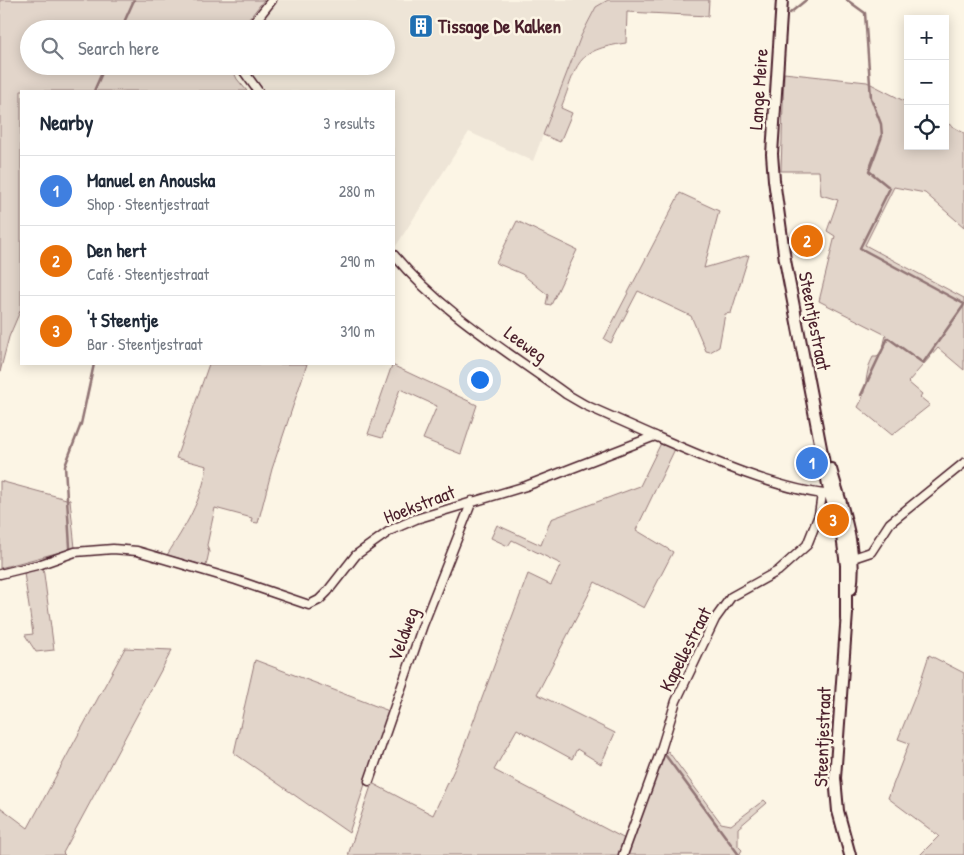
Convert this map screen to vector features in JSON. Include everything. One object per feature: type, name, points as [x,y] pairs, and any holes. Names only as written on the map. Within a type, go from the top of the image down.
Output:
[{"type":"street","points":[[256,20],[272,0]]},
{"type":"street","name":"Lange Meire","points":[[774,180],[772,154],[782,0]]},
{"type":"street","points":[[246,75],[257,90]]},
{"type":"street","name":"Steentjestraat","points":[[774,180],[785,260],[830,495],[850,559],[835,778],[838,811],[850,855]]},
{"type":"street","name":"Leeweg","points":[[395,256],[441,304],[566,394],[585,405],[655,436]]},
{"type":"street","points":[[655,436],[749,474],[830,495]]},
{"type":"street","name":"Hoekstraat","points":[[0,574],[42,564],[75,552],[113,549],[137,551],[236,580],[309,605],[319,600],[327,592],[356,555],[391,530],[472,501],[526,486],[655,436]]},
{"type":"street","points":[[850,559],[871,552],[890,523],[964,463]]},
{"type":"street","name":"Kapellestraat","points":[[622,855],[659,756],[676,701],[716,619],[732,597],[778,571],[807,545],[819,515],[830,495]]},
{"type":"street","name":"Veldweg","points":[[369,781],[423,625],[472,501]]},
{"type":"shaded area","points":[[0,0],[264,0],[248,20],[20,20],[20,75],[235,75],[246,90],[20,90],[20,311],[9,337],[0,372]]},
{"type":"shaded area","points":[[278,0],[608,0],[596,7],[581,36],[533,161],[469,132],[395,247],[395,90],[264,90],[253,75],[395,75],[395,20],[262,20]]},
{"type":"shaded area","points":[[608,0],[709,0],[708,16],[627,12],[626,43],[596,50],[587,55],[575,70],[561,108],[572,113],[560,142],[543,135],[581,36],[596,7]]},
{"type":"shaded area","points":[[784,73],[867,82],[904,101],[904,150],[949,150],[949,124],[964,133],[964,227],[925,193],[894,187],[865,245],[964,298],[964,370],[938,348],[908,382],[922,394],[920,397],[930,405],[892,435],[858,407],[863,395],[870,363],[873,357],[877,357],[883,348],[886,335],[819,301],[835,236],[827,231],[838,200],[821,195],[819,171],[781,171]]},
{"type":"shaded area","points":[[680,193],[719,211],[704,268],[749,255],[731,313],[725,314],[719,347],[710,352],[706,351],[691,316],[638,291],[611,343],[604,339]]},
{"type":"shaded area","points":[[517,221],[577,250],[551,305],[546,304],[548,295],[522,274],[496,263]]},
{"type":"shaded area","points":[[209,365],[307,365],[272,469],[258,523],[251,522],[252,518],[215,508],[207,545],[209,552],[206,566],[167,555],[197,502],[207,466],[176,458]]},
{"type":"shaded area","points":[[392,365],[477,405],[461,454],[423,439],[437,406],[400,389],[382,438],[368,434]]},
{"type":"shaded area","points":[[661,443],[675,449],[636,530],[673,552],[644,608],[595,582],[537,694],[615,733],[601,764],[577,749],[572,759],[517,729],[494,770],[625,839],[619,855],[348,855],[372,783],[433,815],[461,755],[528,574],[551,585],[561,564],[512,540],[508,546],[491,538],[497,525],[541,545],[551,519],[640,486]]},
{"type":"shaded area","points":[[0,481],[70,500],[75,548],[0,568]]},
{"type":"shaded area","points":[[43,567],[54,650],[36,652],[25,635],[33,634],[24,573]]},
{"type":"shaded area","points":[[125,648],[172,650],[63,853],[65,855],[0,855],[0,807],[28,828]]},
{"type":"shaded area","points":[[929,655],[964,673],[964,855],[920,855],[939,836],[888,798],[909,743],[898,739]]},
{"type":"shaded area","points":[[255,660],[389,711],[349,833],[234,753]]},
{"type":"shaded area","points":[[668,751],[721,823],[731,825],[764,800],[767,803],[738,828],[738,846],[742,850],[739,855],[626,855],[663,755]]},
{"type":"waterway","points":[[125,20],[134,0]]},
{"type":"waterway","points":[[790,13],[806,0]]},
{"type":"waterway","points":[[847,0],[865,13],[871,98],[881,124],[882,136],[869,171],[890,188],[860,248],[964,304]]},
{"type":"waterway","points":[[94,90],[101,75]]},
{"type":"waterway","points":[[861,395],[888,338],[923,363],[964,305]]},
{"type":"waterway","points":[[70,547],[65,466],[81,424],[94,365]]},
{"type":"waterway","points":[[666,756],[739,855]]},
{"type":"place","name":"Tissage De Kalken","points":[[421,26]]},
{"type":"place","name":"Den hert","points":[[807,241]]},
{"type":"place","name":"Manuel en Anouska","points":[[812,463]]},
{"type":"place","name":"'t Steentje","points":[[833,520]]}]
